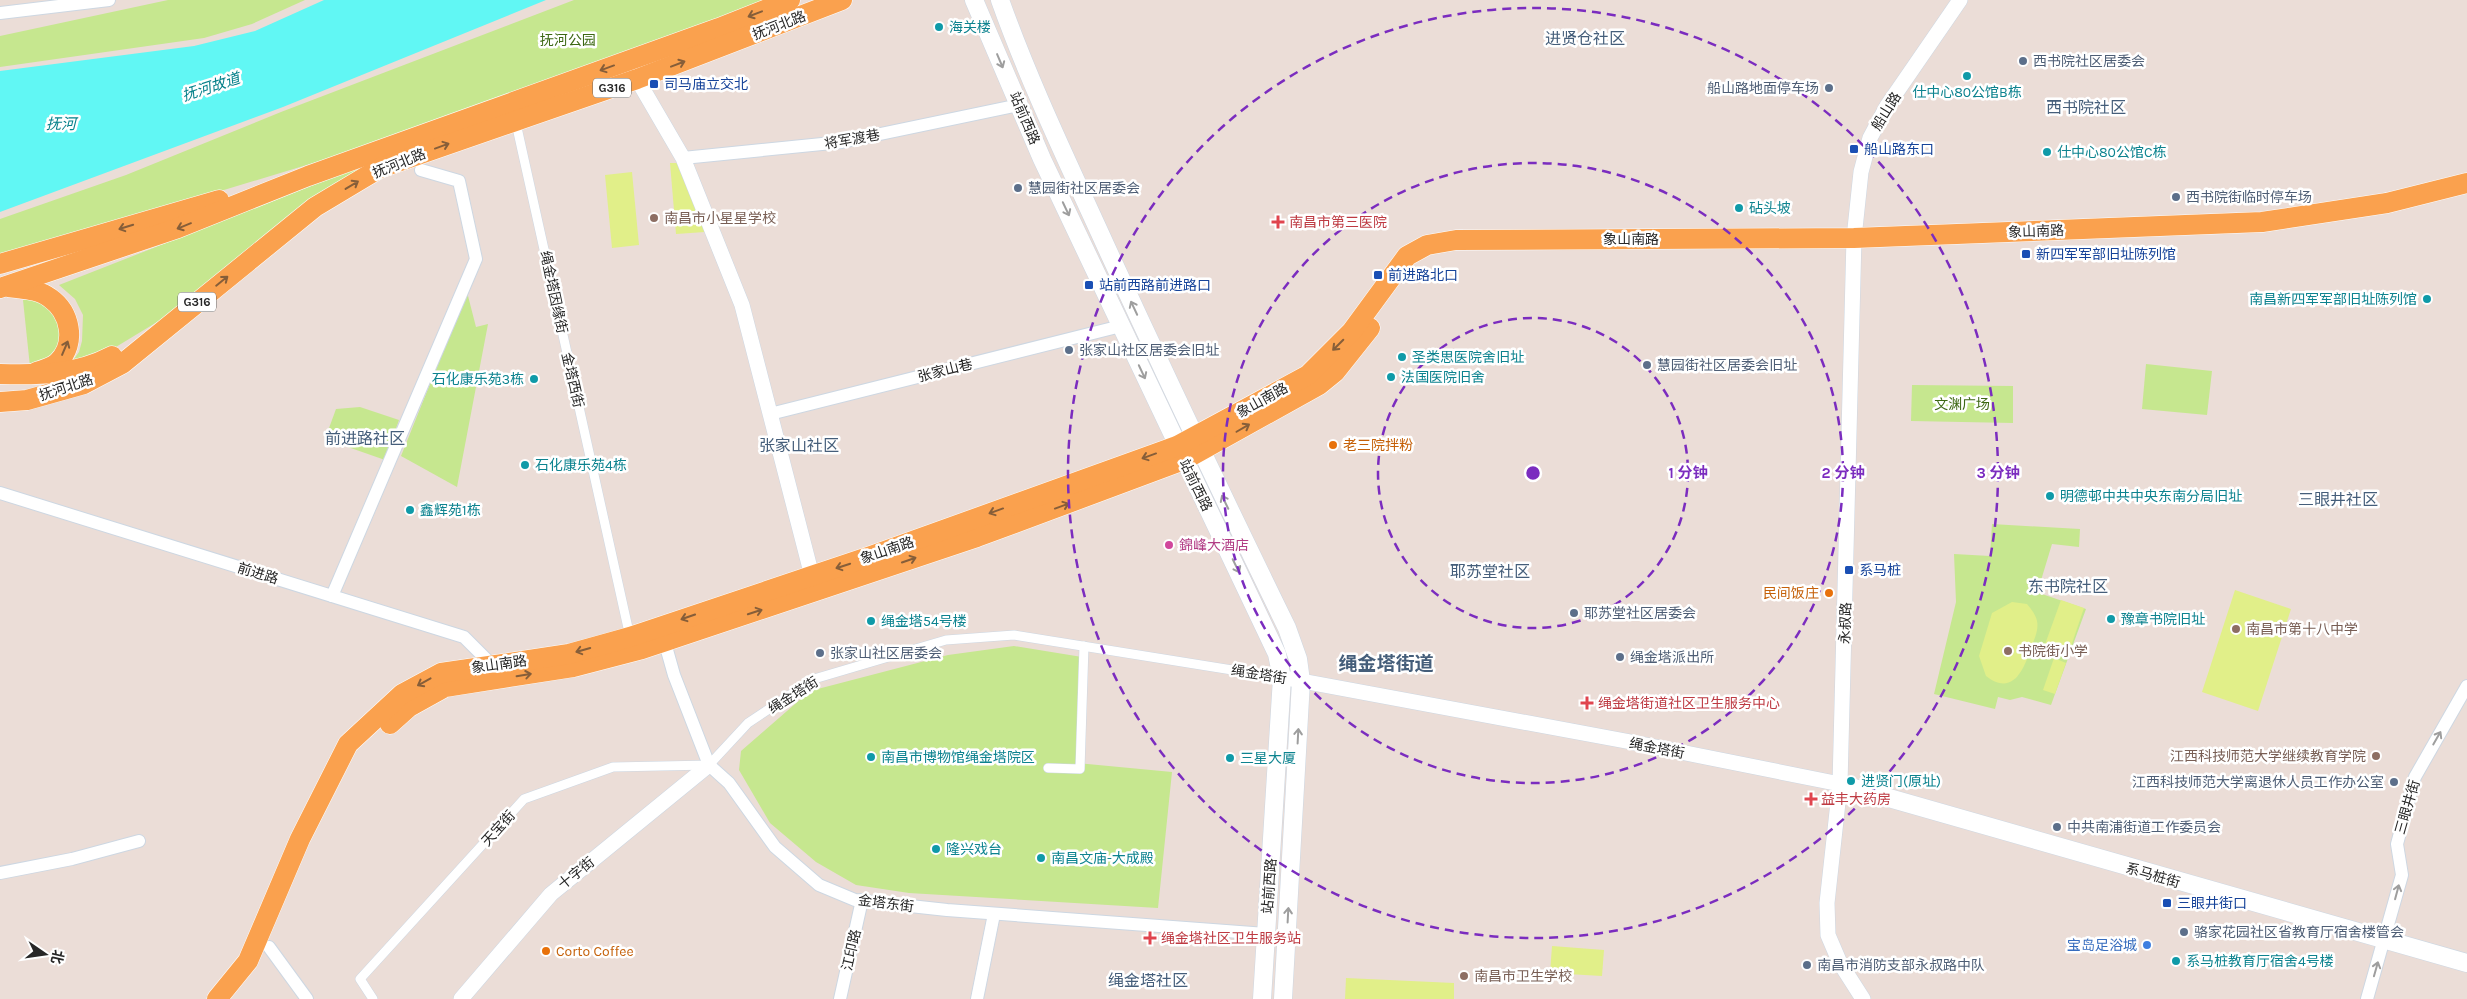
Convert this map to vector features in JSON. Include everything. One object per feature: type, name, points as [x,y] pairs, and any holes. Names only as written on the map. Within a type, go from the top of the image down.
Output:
[{"type":"main road","name":"抚河北路","points":[[2,288],[178,228],[308,176],[719,28],[790,0]]},
{"type":"main road","name":"抚河北路","points":[[0,402],[27,400],[84,384],[122,364],[315,207],[380,168],[638,79],[842,0]]},
{"type":"main road","name":"站前西路","points":[[974,0],[1019,105],[1121,326],[1287,628],[1298,659],[1301,681],[1283,999]]},
{"type":"main road","name":"站前西路","points":[[1000,0],[1038,99],[1277,654],[1282,678],[1262,999]]},
{"type":"main road","points":[[1010,28],[1012,0]]},
{"type":"main road","points":[[0,264],[308,176]]},
{"type":"main road","name":"象山南路","points":[[1854,244],[2262,222],[2386,203],[2467,183]]},
{"type":"main road","name":"象山南路","points":[[231,999],[251,976],[270,947],[307,854],[356,756],[416,703],[445,687],[494,672],[630,637],[662,634],[969,540],[1189,449],[1319,386],[1335,372],[1356,347],[1416,266],[1441,252],[2263,235],[2389,215],[2467,196]]},
{"type":"main road","points":[[2,288],[29,290],[49,296],[64,310],[70,332],[66,348],[58,363],[28,375]]},
{"type":"main road","points":[[0,374],[60,374],[96,364],[168,325]]},
{"type":"main road","name":"象山南路","points":[[217,999],[248,961],[300,839],[348,744],[402,694],[441,673],[572,667],[812,576],[1189,449]]},
{"type":"main road","name":"系马桩街","points":[[1840,784],[2158,877],[2467,963]]},
{"type":"street","points":[[0,13],[109,0]]},
{"type":"street","name":"船山路","points":[[1854,244],[1861,172],[1870,138],[1887,106],[1960,0]]},
{"type":"street","points":[[638,79],[683,158],[742,305],[812,576]]},
{"type":"street","name":"将军渡巷","points":[[683,158],[842,142],[1019,105]]},
{"type":"street","name":"金塔西街","points":[[516,122],[630,637]]},
{"type":"street","points":[[332,596],[476,259],[459,181],[421,170]]},
{"type":"street","name":"永叔路","points":[[1854,244],[1840,784],[1827,903],[1828,935],[1840,963],[1863,999]]},
{"type":"street","name":"张家山巷","points":[[770,414],[1121,326]]},
{"type":"street","name":"前进路","points":[[0,493],[464,637],[494,672]]},
{"type":"street","name":"金塔东街","points":[[662,634],[674,675],[709,765],[729,783],[775,847],[819,885],[854,900],[994,914],[1266,934]]},
{"type":"street","name":"绳金塔街","points":[[709,765],[748,723],[814,679],[946,640],[1014,635],[1301,681],[1631,742],[1840,784]]},
{"type":"street","points":[[1048,768],[1080,769],[1084,646]]},
{"type":"street","name":"三眼井街","points":[[2367,999],[2402,875],[2397,844],[2415,777],[2467,686]]},
{"type":"street","name":"天宝街","points":[[373,999],[360,979],[524,799],[613,767],[709,765]]},
{"type":"street","name":"十字街","points":[[461,999],[550,894],[709,765]]},
{"type":"street","points":[[0,872],[72,859],[139,841]]},
{"type":"street","name":"江印路","points":[[840,999],[862,900]]},
{"type":"street","points":[[977,999],[994,914]]},
{"type":"street","points":[[270,947],[307,999]]},
{"type":"green space","points":[[168,0],[305,0],[252,24],[204,38],[0,67],[0,36]]},
{"type":"green space","name":"抚河公园","points":[[574,0],[769,0],[333,157],[0,258],[0,219],[126,175],[281,112]]},
{"type":"green space","points":[[670,163],[677,163],[705,232],[676,234]]},
{"type":"green space","points":[[365,165],[162,319],[101,356],[68,367],[79,352],[82,341],[83,315],[75,299],[59,285]]},
{"type":"green space","points":[[632,172],[639,245],[612,248],[605,175]]},
{"type":"green space","points":[[467,292],[476,327],[488,324],[457,487],[401,456]]},
{"type":"green space","points":[[41,299],[49,302],[64,332],[53,356],[30,367],[23,300]]},
{"type":"green space","points":[[2146,364],[2212,371],[2207,415],[2142,409]]},
{"type":"green space","name":"文渊广场","points":[[1912,385],[2013,386],[2013,423],[1911,421]]},
{"type":"green space","points":[[360,407],[399,420],[385,460],[325,439],[336,409]]},
{"type":"green space","name":"书院街小学","points":[[1992,524],[2080,529],[2079,547],[2052,544],[2039,587],[2042,594],[2086,609],[2051,705],[2022,697],[2010,700],[1998,697],[1995,709],[1934,694],[1956,602],[1954,554],[1990,556]]},
{"type":"green space","points":[[2235,590],[2291,609],[2258,711],[2202,692]]},
{"type":"green space","points":[[2061,600],[2084,608],[2067,658],[2043,650]]},
{"type":"green space","points":[[2012,602],[2027,604],[2033,612],[2037,621],[2036,635],[2025,664],[2016,678],[2010,682],[1995,682],[1986,676],[1979,656],[1992,613]]},
{"type":"green space","points":[[1014,646],[1082,657],[1077,763],[1172,772],[1158,908],[909,893],[856,885],[816,862],[770,823],[739,770],[741,751],[810,691],[948,655]]},
{"type":"green space","points":[[2054,658],[2066,663],[2055,694],[2043,690]]},
{"type":"green space","points":[[1552,946],[1604,950],[1602,976],[1550,973]]},
{"type":"green space","points":[[1346,978],[1454,983],[1454,999],[1345,999]]},
{"type":"water","name":"抚河","points":[[324,0],[546,0],[283,107],[0,212],[0,71],[194,46],[255,31]]},
{"type":"place","name":"海关楼","points":[[939,27]]},
{"type":"place","name":"西书院社区居委会","points":[[2023,61]]},
{"type":"place","name":"仕中心80公馆B栋","points":[[1967,76]]},
{"type":"place","name":"司马庙立交北","points":[[654,84]]},
{"type":"place","name":"船山路地面停车场","points":[[1829,88]]},
{"type":"place","name":"船山路东口","points":[[1854,149]]},
{"type":"place","name":"仕中心80公馆C栋","points":[[2047,152]]},
{"type":"place","name":"慧园街社区居委会","points":[[1018,188]]},
{"type":"place","name":"西书院街临时停车场","points":[[2176,197]]},
{"type":"place","name":"砧头坡","points":[[1739,208]]},
{"type":"place","name":"南昌市小星星学校","points":[[654,218]]},
{"type":"place","name":"南昌市第三医院","points":[[1278,222]]},
{"type":"place","name":"新四军军部旧址陈列馆","points":[[2026,254]]},
{"type":"place","name":"前进路北口","points":[[1378,275]]},
{"type":"place","name":"站前西路前进路口","points":[[1089,285]]},
{"type":"place","name":"南昌新四军军部旧址陈列馆","points":[[2427,299]]},
{"type":"place","name":"张家山社区居委会旧址","points":[[1069,350]]},
{"type":"place","name":"圣类思医院舍旧址","points":[[1402,357]]},
{"type":"place","name":"慧园街社区居委会旧址","points":[[1647,365]]},
{"type":"place","name":"法国医院旧舍","points":[[1391,377]]},
{"type":"place","name":"石化康乐苑3栋","points":[[534,379]]},
{"type":"place","name":"老三院拌粉","points":[[1333,445]]},
{"type":"place","name":"石化康乐苑4栋","points":[[525,465]]},
{"type":"place","name":"明德邨中共中央东南分局旧址","points":[[2050,496]]},
{"type":"place","name":"鑫辉苑1栋","points":[[410,510]]},
{"type":"place","name":"錦峰大酒店","points":[[1169,545]]},
{"type":"place","name":"系马桩","points":[[1849,570]]},
{"type":"place","name":"民间饭庄","points":[[1829,593]]},
{"type":"place","name":"耶苏堂社区居委会","points":[[1574,613]]},
{"type":"place","name":"豫章书院旧址","points":[[2111,619]]},
{"type":"place","name":"绳金塔54号楼","points":[[871,621]]},
{"type":"place","name":"南昌市第十八中学","points":[[2236,629]]},
{"type":"place","name":"书院街小学","points":[[2008,651]]},
{"type":"place","name":"张家山社区居委会","points":[[820,653]]},
{"type":"place","name":"绳金塔派出所","points":[[1620,657]]},
{"type":"place","name":"绳金塔街道社区卫生服务中心","points":[[1587,703]]},
{"type":"place","name":"江西科技师范大学继续教育学院","points":[[2376,756]]},
{"type":"place","name":"南昌市博物馆绳金塔院区","points":[[871,757]]},
{"type":"place","name":"三星大厦","points":[[1230,758]]},
{"type":"place","name":"进贤门(原址)","points":[[1851,781]]},
{"type":"place","name":"江西科技师范大学离退休人员工作办公室","points":[[2394,782]]},
{"type":"place","name":"益丰大药房","points":[[1811,799]]},
{"type":"place","name":"中共南浦街道工作委员会","points":[[2057,827]]},
{"type":"place","name":"隆兴戏台","points":[[936,849]]},
{"type":"place","name":"南昌文庙-大成殿","points":[[1041,858]]},
{"type":"place","name":"三眼井街口","points":[[2167,903]]},
{"type":"place","name":"骆家花园社区省教育厅宿舍楼管会","points":[[2184,932]]},
{"type":"place","name":"绳金塔社区卫生服务站","points":[[1150,938]]},
{"type":"place","name":"宝岛足浴城","points":[[2147,945]]},
{"type":"place","name":"Corto Coffee","points":[[546,951]]},
{"type":"place","name":"系马桩教育厅宿舍4号楼","points":[[2176,961]]},
{"type":"place","name":"南昌市消防支部永叔路中队","points":[[1807,965]]},
{"type":"place","name":"南昌市卫生学校","points":[[1464,976]]},
{"type":"district","name":"进贤仓社区","points":[[1585,38]]},
{"type":"district","name":"西书院社区","points":[[2086,107]]},
{"type":"district","name":"前进路社区","points":[[365,438]]},
{"type":"district","name":"张家山社区","points":[[799,445]]},
{"type":"district","name":"三眼井社区","points":[[2338,499]]},
{"type":"district","name":"耶苏堂社区","points":[[1490,571]]},
{"type":"district","name":"东书院社区","points":[[2068,586]]},
{"type":"district","name":"绳金塔街道","points":[[1386,663]]},
{"type":"district","name":"绳金塔社区","points":[[1148,980]]},
{"type":"water label","name":"抚河故道","points":[[211,87]]}]
